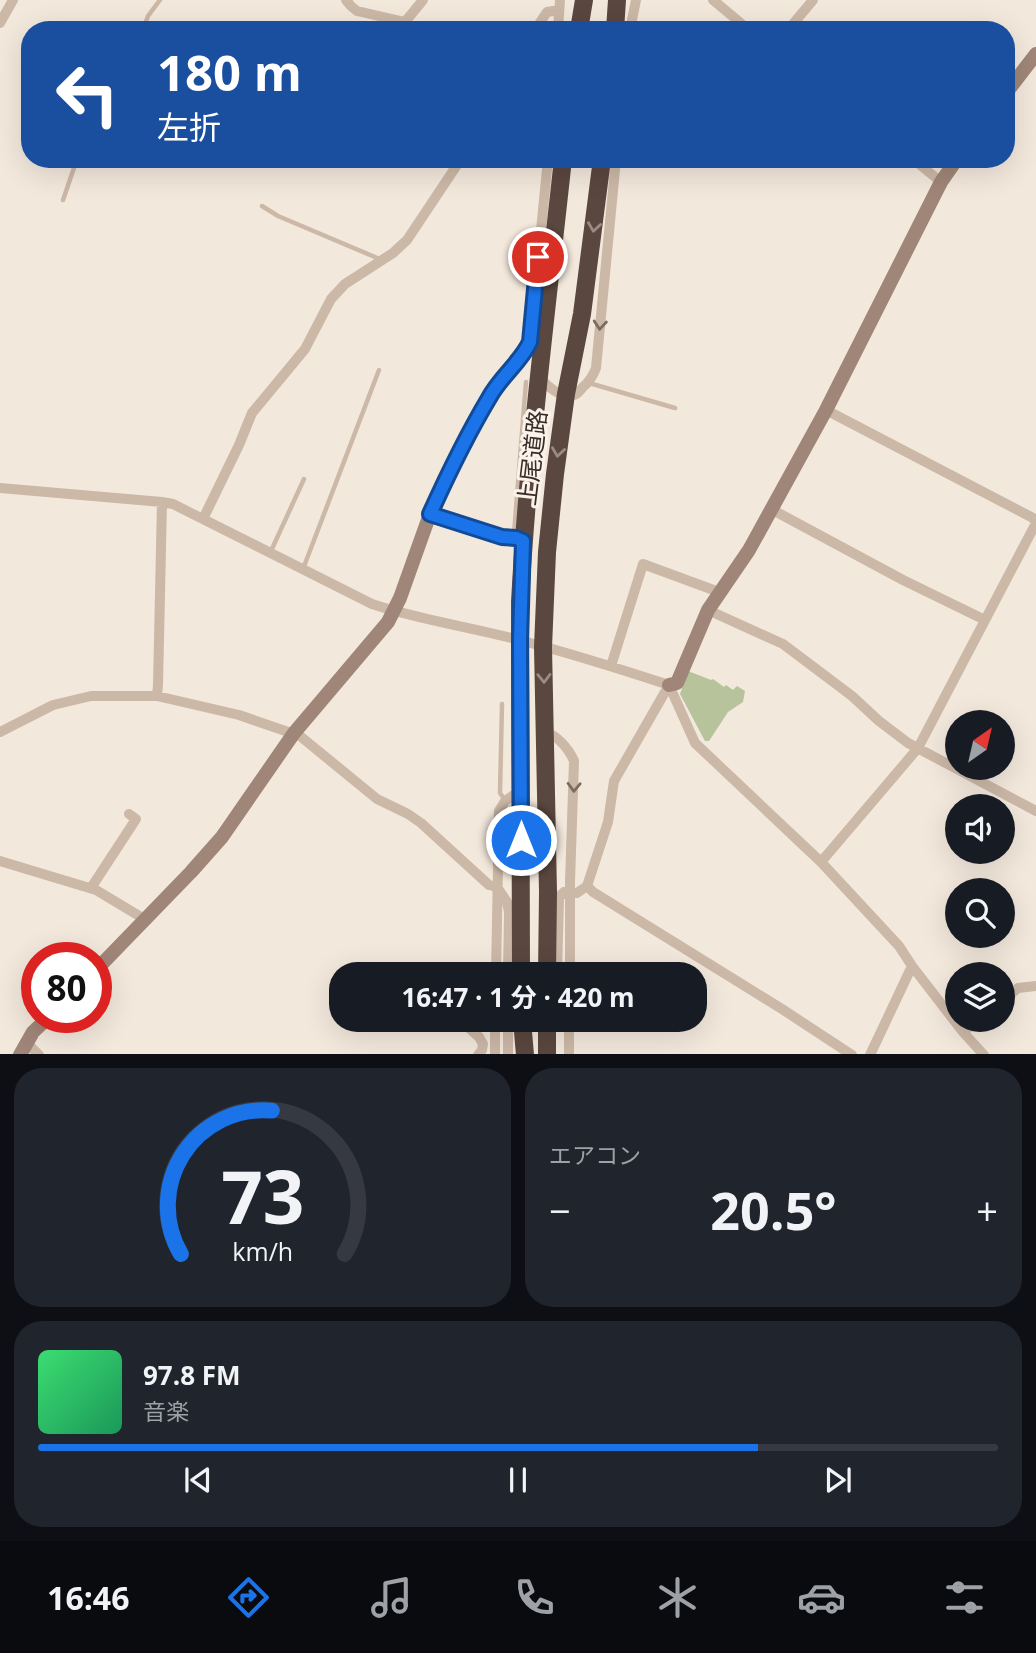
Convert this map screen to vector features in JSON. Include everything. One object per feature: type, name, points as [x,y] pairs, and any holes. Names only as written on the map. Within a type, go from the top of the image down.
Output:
[{"type":"highway","points":[[580,21],[584,0]]},
{"type":"highway","points":[[616,21],[617,0]]},
{"type":"highway","name":"上尾道路","points":[[521,962],[520,540],[533,380],[563,168]]},
{"type":"highway","name":"上尾道路","points":[[547,962],[543,647],[547,552],[555,474],[566,396],[582,314],[601,168]]},
{"type":"highway","points":[[524,1032],[525,1054]]},
{"type":"highway","points":[[547,1032],[547,1054]]},
{"type":"street","points":[[0,23],[13,0]]},
{"type":"street","points":[[346,0],[357,11],[392,21]]},
{"type":"street","points":[[412,21],[423,0]]},
{"type":"street","points":[[632,21],[636,0]]},
{"type":"street","points":[[713,0],[738,21]]},
{"type":"street","points":[[796,21],[813,0]]},
{"type":"street","points":[[542,21],[547,12],[560,5]]},
{"type":"street","points":[[1015,81],[1036,54]]},
{"type":"street","points":[[203,519],[252,413],[305,349],[331,299],[345,284],[393,253],[407,240],[455,168]]},
{"type":"street","points":[[112,954],[222,836],[293,733],[388,622],[430,514],[457,456],[490,396],[509,369],[525,353],[530,342],[547,168]]},
{"type":"street","points":[[533,380],[566,396],[574,395],[593,376],[596,368],[615,168]]},
{"type":"street","points":[[924,168],[941,182]]},
{"type":"street","points":[[0,488],[173,504],[372,604],[520,640],[669,685],[677,683],[708,610],[749,550],[826,410],[941,182],[951,168]]},
{"type":"street","points":[[821,862],[918,748],[1036,523],[1032,518],[826,410]]},
{"type":"street","points":[[157,696],[162,502]]},
{"type":"street","points":[[771,509],[903,580],[985,620]]},
{"type":"street","points":[[430,514],[502,537],[520,540]]},
{"type":"street","points":[[611,666],[643,564],[719,592]]},
{"type":"street","points":[[708,610],[783,644],[908,743],[1036,811]]},
{"type":"street","points":[[669,685],[695,743],[821,862],[899,946],[945,1008]]},
{"type":"street","points":[[557,962],[559,897],[564,892],[577,893],[587,886],[608,822],[614,781],[669,685]]},
{"type":"street","points":[[0,732],[53,705],[73,699],[112,695],[157,696],[239,715],[300,736],[377,799],[421,823],[488,885],[498,887],[507,902],[509,912],[509,962]]},
{"type":"street","points":[[545,732],[553,735],[569,750],[574,761],[570,962]]},
{"type":"street","points":[[496,962],[499,811],[505,801],[521,790]]},
{"type":"street","points":[[91,888],[136,820],[129,814]]},
{"type":"street","points":[[0,862],[91,888],[146,920]]},
{"type":"street","points":[[587,886],[850,1054]]},
{"type":"street","points":[[870,1054],[912,966]]},
{"type":"street","points":[[1015,991],[1036,986]]},
{"type":"street","points":[[473,1032],[483,1044],[479,1054]]},
{"type":"street","points":[[495,1032],[495,1054]]},
{"type":"street","points":[[508,1032],[508,1054]]},
{"type":"street","points":[[569,1032],[569,1054]]},
{"type":"street","points":[[964,1032],[983,1054]]},
{"type":"street","points":[[24,1049],[32,1033]]},
{"type":"lane","points":[[146,21],[160,0]]},
{"type":"lane","points":[[62,200],[74,168]]},
{"type":"lane","points":[[262,206],[278,216],[382,260]]},
{"type":"lane","points":[[303,569],[379,370]]},
{"type":"lane","points":[[588,383],[675,408]]},
{"type":"lane","points":[[271,553],[304,479]]},
{"type":"lane","points":[[502,704],[500,793],[505,801]]},
{"type":"green space","points":[[688,671],[713,679],[724,687],[726,685],[733,690],[737,686],[745,691],[743,702],[728,712],[709,741],[705,741],[680,694]]},
{"type":"route","points":[[521,840],[520,603],[523,541],[430,514],[457,456],[490,396],[509,369],[525,353],[530,342],[538,257]]}]
